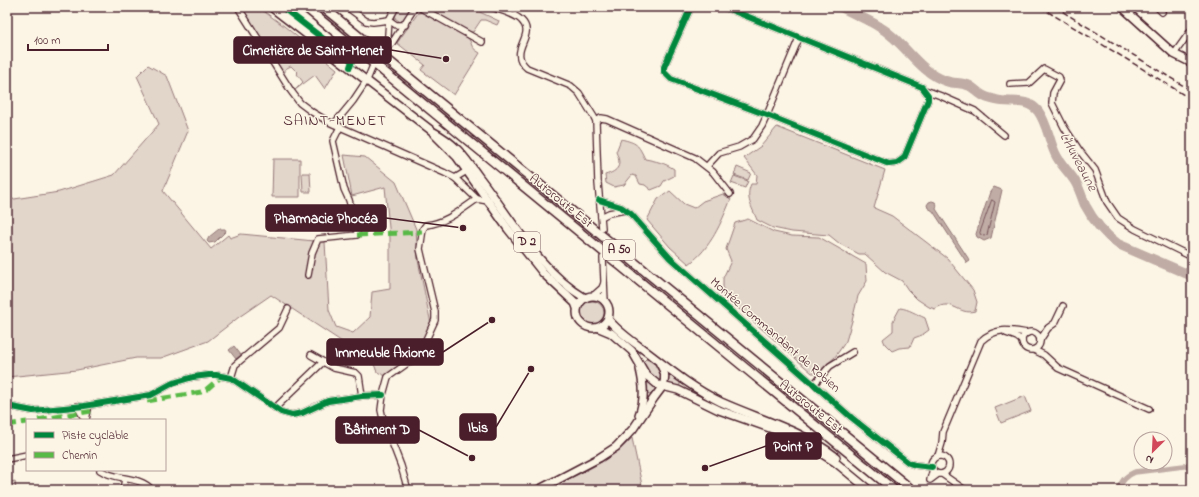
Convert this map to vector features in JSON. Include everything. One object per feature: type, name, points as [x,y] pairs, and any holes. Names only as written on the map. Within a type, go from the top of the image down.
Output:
[{"type":"highway","name":"Autoroute Est","points":[[305,7],[894,490]]},
{"type":"highway","name":"Autoroute Est","points":[[324,7],[912,490]]},
{"type":"main road","name":"D 2","points":[[271,7],[283,15]]},
{"type":"main road","name":"D 2","points":[[274,7],[432,131],[446,139],[463,155],[513,224],[544,263],[571,290],[585,298]]},
{"type":"main road","points":[[1122,7],[1174,54],[1192,63]]},
{"type":"main road","name":"D 2","points":[[432,131],[457,157],[508,229],[543,273],[575,304],[577,308]]},
{"type":"main road","points":[[599,328],[608,319],[608,307],[602,299],[593,296],[585,298],[580,302],[577,308],[577,316],[581,324],[586,328],[599,328],[612,333],[636,355],[646,375],[652,381],[678,390],[719,410],[800,440],[835,462],[870,490]]},
{"type":"main road","points":[[608,319],[622,333],[692,386],[720,402],[766,419],[810,439],[876,490]]},
{"type":"main road","points":[[636,355],[644,387],[642,406],[637,422]]},
{"type":"main road","points":[[538,490],[609,452],[626,438],[663,386],[665,376],[664,371],[653,357]]},
{"type":"main road","points":[[654,398],[662,392],[668,390],[678,390]]},
{"type":"street","points":[[238,7],[283,79],[300,103],[312,112],[337,125],[445,173],[454,178],[477,199],[488,201]]},
{"type":"street","points":[[347,7],[366,20],[373,22],[389,20],[396,25],[405,25]]},
{"type":"street","points":[[386,50],[389,20],[396,7]]},
{"type":"street","points":[[308,275],[312,253],[318,239],[357,235],[358,229],[344,189],[333,142],[337,125],[372,68],[405,25],[415,7]]},
{"type":"street","points":[[419,7],[482,42]]},
{"type":"street","points":[[492,7],[520,20],[524,25],[526,34],[519,53],[523,64],[527,68],[575,89],[596,121],[599,200],[602,228]]},
{"type":"street","points":[[691,7],[678,39],[671,50],[664,72],[671,78],[888,164],[897,163],[904,158],[928,100],[928,95],[925,90]]},
{"type":"street","points":[[724,7],[975,111],[1004,135]]},
{"type":"street","points":[[1157,7],[1162,12]]},
{"type":"street","points":[[1174,54],[1192,29]]},
{"type":"street","points":[[707,166],[719,153],[739,147],[753,140],[767,115],[796,37]]},
{"type":"street","points":[[1010,84],[1029,82],[1044,69],[1059,78],[1060,80],[1053,93],[1052,103],[1064,127],[1079,150],[1095,170],[1107,202],[1118,218],[1135,229],[1192,257]]},
{"type":"street","points":[[596,121],[601,118],[607,119],[695,158],[713,172],[730,194]]},
{"type":"street","points":[[454,178],[466,171],[472,170],[479,176]]},
{"type":"street","points":[[408,490],[401,466],[383,419],[381,410],[383,395],[388,377],[419,356],[435,320],[436,312],[420,249],[423,229],[426,225],[436,224],[445,220],[477,199]]},
{"type":"street","name":"Montée Commandant de Robien","points":[[599,200],[621,207],[631,214],[670,258],[852,418],[909,463],[919,466],[932,466],[941,456]]},
{"type":"street","points":[[601,217],[609,213],[626,210]]},
{"type":"street","points":[[602,258],[605,302]]},
{"type":"street","points":[[593,296],[602,288],[604,282]]},
{"type":"street","points":[[965,490],[952,480],[942,473],[932,466],[929,482],[942,473],[949,468],[948,460],[941,456],[943,432],[978,350],[979,344],[986,337],[998,331],[1005,330],[1035,333],[1048,328],[1055,323],[1063,306]]},
{"type":"street","points":[[231,378],[235,365],[279,328],[288,309]]},
{"type":"street","points":[[1034,350],[1038,348],[1048,328]]},
{"type":"street","points":[[1022,341],[1023,337],[1027,333]]},
{"type":"street","points":[[1035,333],[1038,336],[1044,355]]},
{"type":"street","points":[[978,350],[988,339],[998,334],[1012,334],[1022,341],[1026,349],[1034,350],[1044,355],[1058,368],[1149,409]]},
{"type":"street","name":"Montée Commandant de Robien","points":[[814,384],[830,366],[852,352]]},
{"type":"street","points":[[312,355],[334,368],[356,373],[359,376],[362,396]]},
{"type":"street","points":[[275,408],[323,362]]},
{"type":"street","points":[[7,406],[33,411],[83,406],[151,394],[173,383],[193,377],[216,375],[231,378],[281,412],[292,415],[302,413],[328,401],[362,396],[383,395]]},
{"type":"street","points":[[83,406],[86,419]]},
{"type":"street","points":[[83,406],[86,419]]},
{"type":"street","points":[[7,459],[26,455]]},
{"type":"street","points":[[102,471],[112,476],[146,484],[152,490]]},
{"type":"street","points":[[123,490],[126,479]]},
{"type":"shaded area","points":[[242,7],[258,7],[337,69],[325,89],[315,75],[295,90],[303,82],[297,74],[298,73],[291,66],[285,69],[285,72],[283,73]]},
{"type":"shaded area","points":[[401,7],[407,7],[409,10],[404,19],[400,22],[395,18],[396,13]]},
{"type":"shaded area","points":[[426,7],[469,7],[499,21],[497,25],[481,20],[473,32],[469,32]]},
{"type":"shaded area","points":[[423,12],[467,37],[472,47],[480,53],[454,95],[421,70],[425,65],[397,43],[418,13]]},
{"type":"shaded area","points":[[148,65],[167,76],[188,131],[163,191],[211,249],[228,235],[230,238],[241,234],[325,242],[329,310],[336,327],[353,333],[370,317],[372,292],[390,289],[390,238],[385,187],[352,196],[344,155],[365,157],[396,182],[416,229],[418,260],[431,324],[421,345],[407,361],[386,376],[377,372],[372,359],[359,353],[271,295],[208,341],[161,358],[136,358],[77,370],[7,377],[7,199],[59,192],[114,175],[159,124],[137,76]]},
{"type":"shaded area","points":[[777,127],[885,170],[874,208],[892,216],[947,258],[973,290],[977,302],[975,311],[964,311],[946,305],[935,309],[929,307],[917,299],[902,281],[885,272],[865,254],[859,254],[840,244],[829,235],[792,232],[773,228],[757,220],[750,202],[749,189],[751,184],[756,184],[757,175],[744,158],[761,146]]},
{"type":"shaded area","points":[[621,139],[636,145],[641,150],[645,159],[660,162],[674,169],[674,176],[664,181],[661,186],[651,190],[645,185],[640,184],[636,176],[632,175],[624,185],[614,187],[606,183],[605,175],[613,172],[618,167],[619,161],[616,152]]},
{"type":"shaded area","points":[[273,159],[300,159],[300,197],[272,197]]},
{"type":"shaded area","points":[[737,167],[751,173],[748,180],[734,175]]},
{"type":"shaded area","points":[[302,173],[310,173],[311,192],[303,192]]},
{"type":"shaded area","points":[[734,176],[748,181],[745,188],[731,183]]},
{"type":"shaded area","points":[[670,191],[684,204],[694,208],[703,201],[723,194],[731,199],[719,226],[709,243],[697,258],[689,264],[670,247],[647,220],[658,199]]},
{"type":"shaded area","points":[[748,219],[774,232],[792,236],[819,237],[866,264],[867,281],[858,296],[846,341],[835,357],[817,373],[812,373],[723,295],[723,278],[731,261],[726,249],[735,223]]},
{"type":"shaded area","points":[[592,301],[601,304],[604,313],[601,322],[592,325],[583,322],[580,313],[583,304]]},
{"type":"shaded area","points":[[900,308],[925,318],[929,330],[914,338],[910,347],[899,348],[892,351],[885,344],[883,339],[893,331],[893,321]]},
{"type":"shaded area","points":[[646,359],[659,368],[661,383],[651,376],[643,362]]},
{"type":"shaded area","points":[[668,372],[680,381],[680,385],[677,386],[667,384]]},
{"type":"shaded area","points":[[647,380],[657,388],[650,395],[647,394]]},
{"type":"shaded area","points":[[1025,396],[1031,411],[1001,423],[995,408]]},
{"type":"shaded area","points":[[632,438],[643,490],[545,490],[603,461],[623,447]]},
{"type":"shaded area","points":[[15,481],[16,490],[7,490],[7,483]]},
{"type":"water","points":[[994,187],[1002,190],[991,238],[984,241],[977,237],[976,234],[990,192]]},
{"type":"water","points":[[932,201],[937,205],[936,209],[970,261],[967,263],[933,211],[928,208],[927,205]]},
{"type":"water","points":[[219,229],[225,229],[226,231],[215,242],[209,243],[207,241],[209,237]]},
{"type":"water","points":[[234,346],[241,355],[236,359],[229,350]]},
{"type":"waterway","name":"L'Huveaune","points":[[841,7],[875,24],[887,32],[924,68],[938,78],[949,82],[967,85],[990,99],[1023,102],[1033,107],[1038,111],[1044,121],[1057,157],[1074,179],[1088,211],[1104,231],[1118,244],[1192,276]]},
{"type":"waterway","points":[[1118,490],[1124,479],[1135,472],[1192,465]]},
{"type":"railway","points":[[1040,7],[1192,100]]},
{"type":"railway","points":[[1055,7],[1192,91]]},
{"type":"marked path","points":[[357,235],[422,232]]},
{"type":"marked path","points":[[147,401],[201,392],[207,389],[222,376]]},
{"type":"marked path","points":[[44,419],[91,411]]},
{"type":"marked path","points":[[7,425],[26,422]]},
{"type":"cycle path","points":[[282,7],[352,61],[350,67]]},
{"type":"cycle path","points":[[691,7],[664,67],[664,72],[671,79],[767,115],[889,164],[897,163],[904,158],[928,100],[928,95],[922,87],[724,7]]},
{"type":"cycle path","points":[[599,200],[621,207],[631,214],[670,258],[852,418],[909,463],[932,467]]},
{"type":"cycle path","points":[[7,406],[33,411],[84,406],[151,395],[173,383],[193,377],[209,375],[231,378],[281,412],[292,415],[302,413],[328,401],[362,396],[383,395]]},
{"type":"place","name":"Cimetière de Saint-Menet","points":[[446,59]]},
{"type":"place","name":"Pharmacie Phocéa","points":[[463,228]]},
{"type":"place","name":"Immeuble Axiome","points":[[492,320]]},
{"type":"place","name":"Ibis","points":[[531,369]]},
{"type":"place","name":"Bâtiment D","points":[[472,458]]},
{"type":"place","name":"Point P","points":[[705,468]]},
{"type":"district","name":"SAINT-MENET","points":[[335,121]]}]
